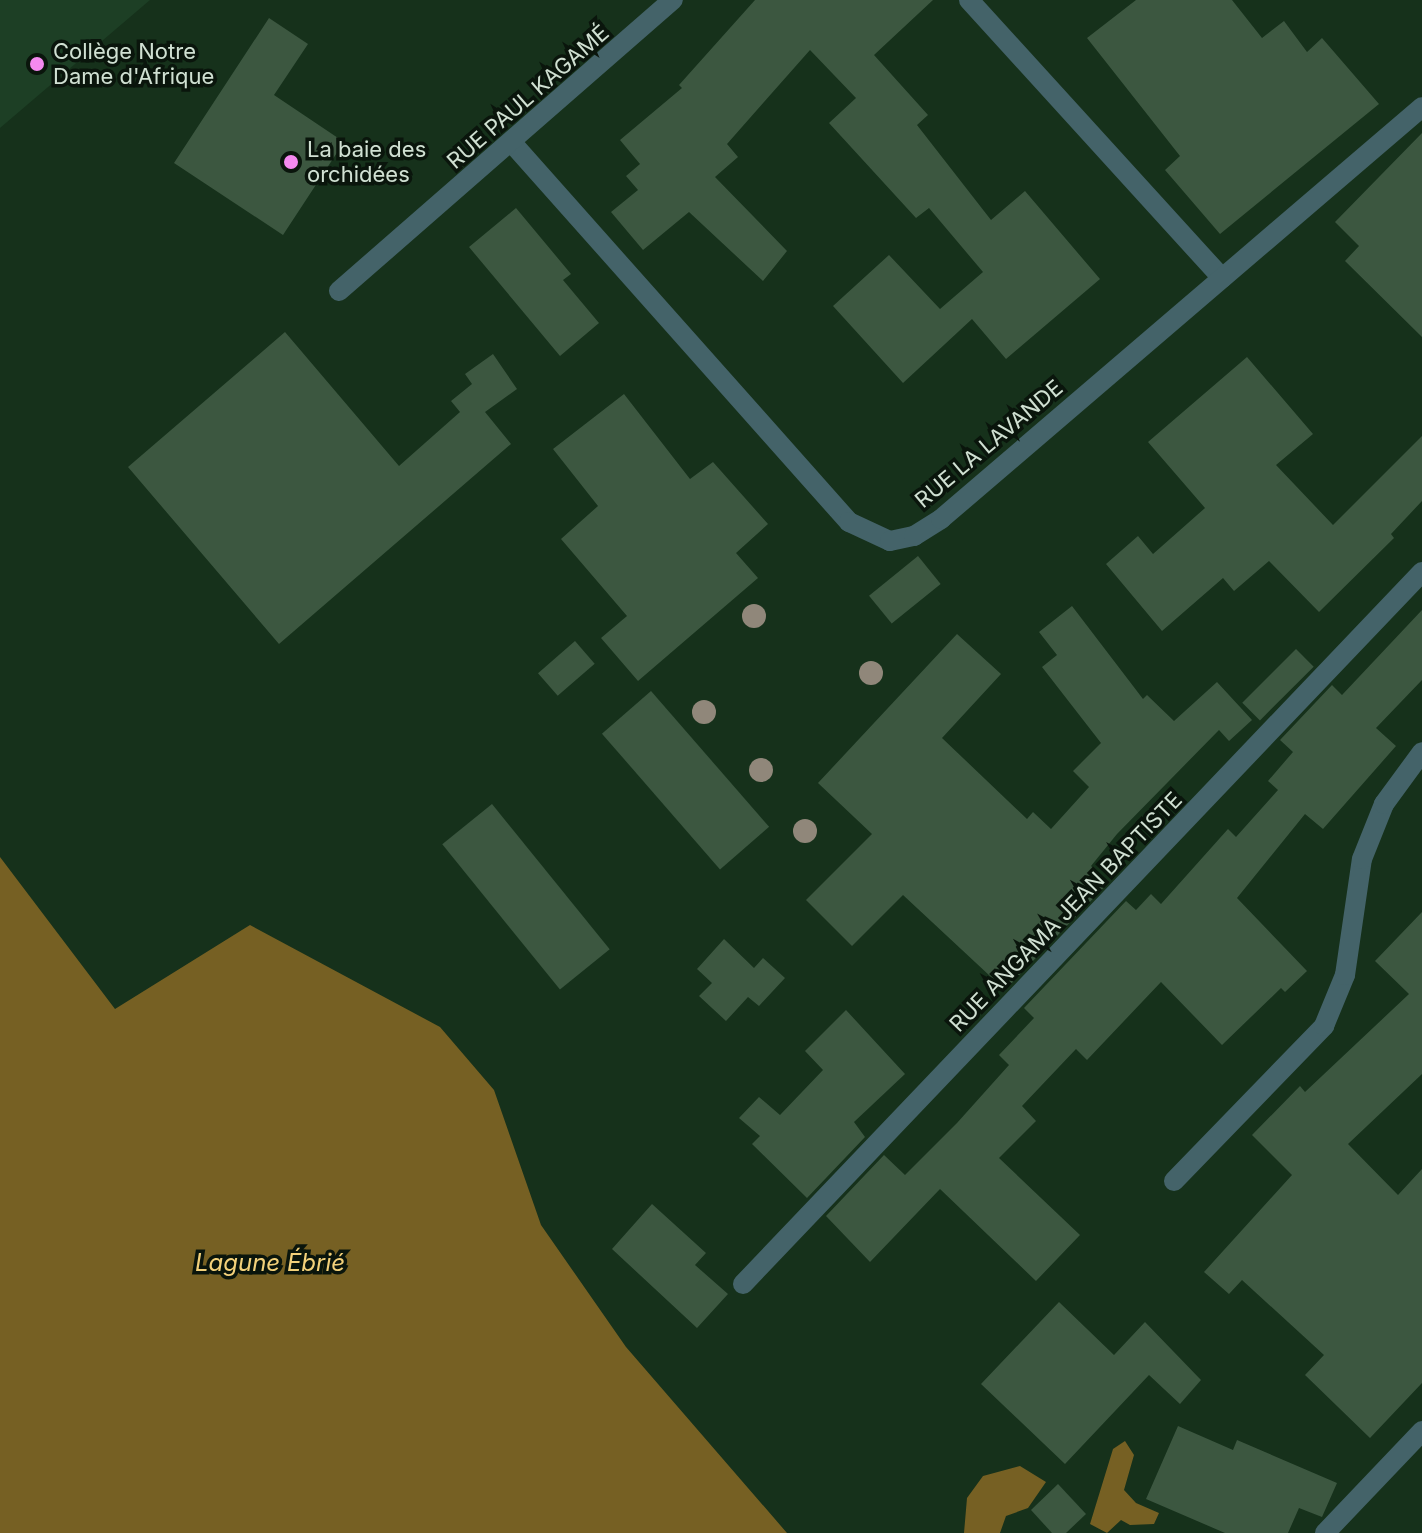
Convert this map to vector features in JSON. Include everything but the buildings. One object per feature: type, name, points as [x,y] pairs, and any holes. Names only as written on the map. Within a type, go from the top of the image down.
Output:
[{"type":"street","name":"RUE PAUL KAGAMÉ","points":[[339,291],[513,144],[673,0]]},
{"type":"street","points":[[969,0],[1222,278]]},
{"type":"street","name":"RUE LA LAVANDE","points":[[513,144],[849,522],[890,541],[914,536],[941,519],[1422,107]]},
{"type":"street","name":"RUE ANGAMA JEAN BAPTISTE","points":[[743,1284],[1422,572]]},
{"type":"street","points":[[1174,1181],[1324,1026],[1345,975],[1362,859],[1384,804],[1422,752]]},
{"type":"street","points":[[1325,1533],[1422,1431]]},
{"type":"shaded area","name":"Collège Notre Dame d'Afrique","points":[[0,0],[150,0],[0,128]]},
{"type":"water","name":"Lagune Ébrié","points":[[0,857],[115,1009],[250,925],[440,1027],[494,1090],[541,1225],[626,1347],[787,1533],[0,1533]]},
{"type":"water","points":[[1125,1441],[1134,1455],[1124,1490],[1136,1503],[1159,1513],[1154,1524],[1130,1525],[1121,1520],[1107,1533],[1090,1524],[1113,1449]]},
{"type":"water","points":[[1020,1466],[1046,1482],[1028,1508],[1006,1516],[1000,1533],[964,1533],[967,1498],[983,1476]]},
{"type":"place","name":"Collège Notre Dame d'Afrique","points":[[37,64]]},
{"type":"place","name":"La baie des orchidées","points":[[291,162]]}]
